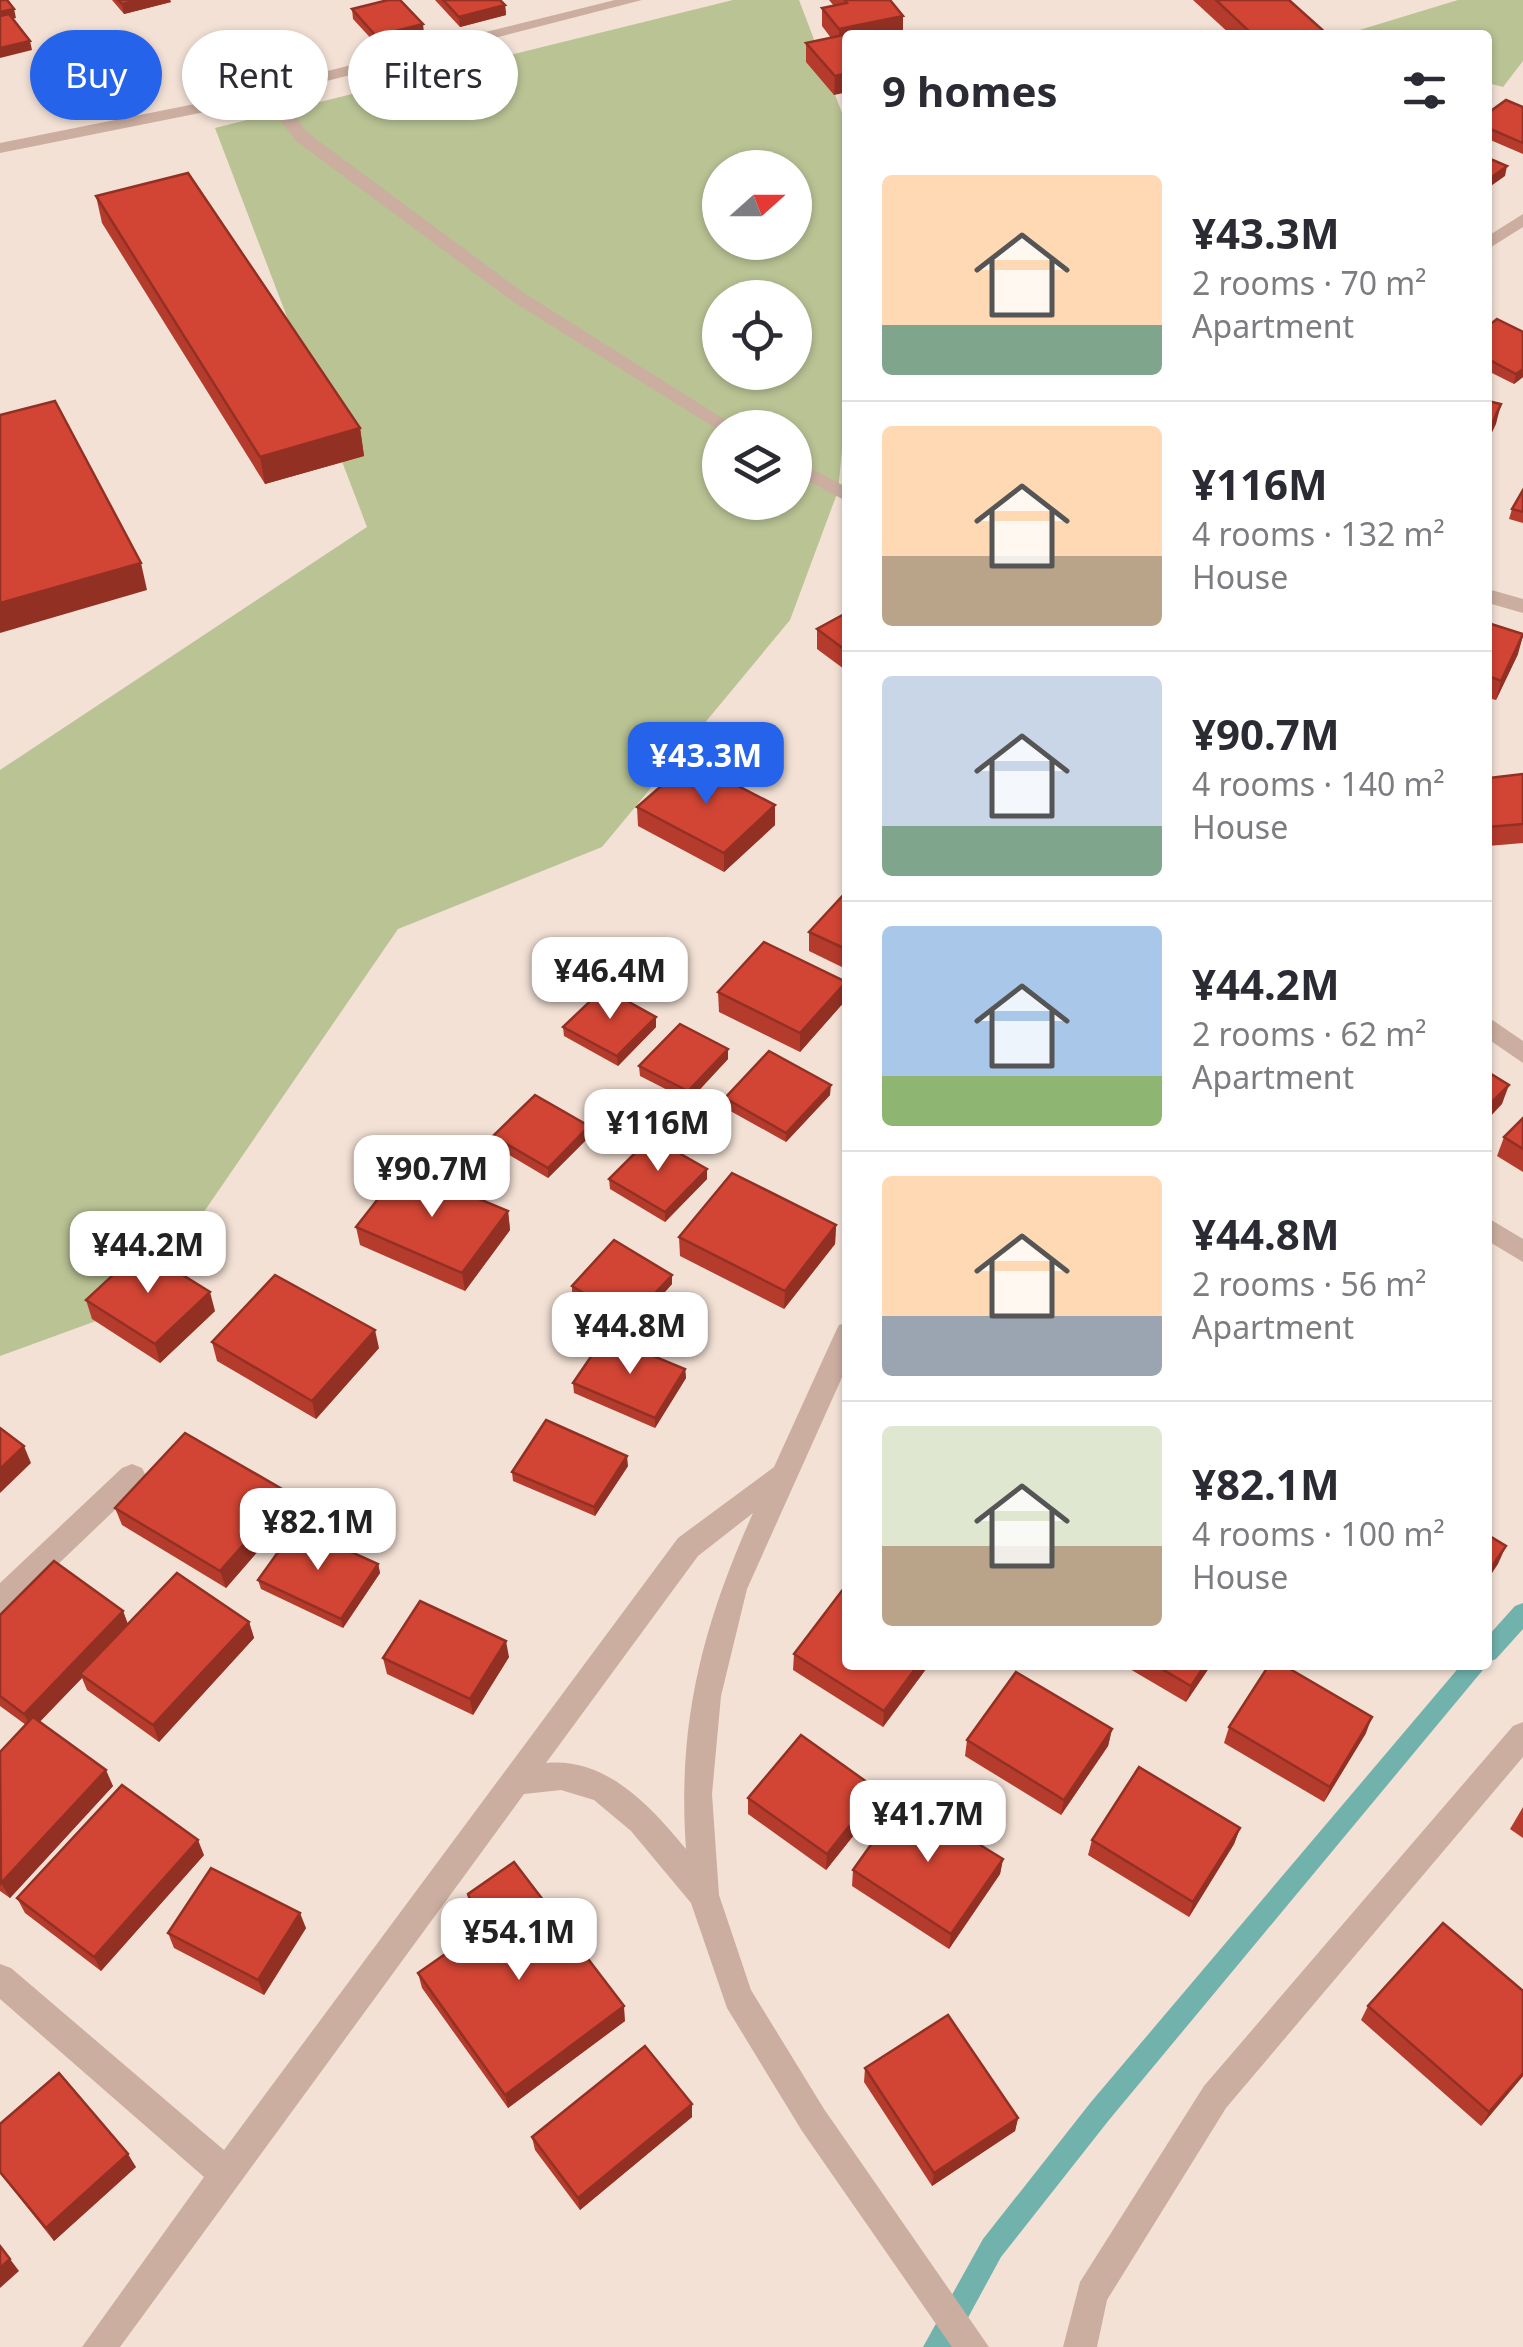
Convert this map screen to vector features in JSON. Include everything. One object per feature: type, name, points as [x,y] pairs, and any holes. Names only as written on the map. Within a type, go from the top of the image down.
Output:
[{"type":"street","points":[[328,75],[634,0]]},
{"type":"street","points":[[0,148],[182,112]]},
{"type":"street","points":[[288,120],[302,137],[518,297],[702,411]]},
{"type":"street","points":[[1492,241],[1523,219]]},
{"type":"street","points":[[812,476],[842,493]]},
{"type":"street","points":[[1492,597],[1523,606]]},
{"type":"street","points":[[1492,1029],[1523,1054]]},
{"type":"street","points":[[1492,1231],[1523,1252]]},
{"type":"street","points":[[842,1346],[733,1589],[706,1696],[696,1794],[704,1896],[738,1997],[812,2120],[972,2347]]},
{"type":"street","points":[[99,2347],[688,1547],[785,1472]]},
{"type":"street","points":[[0,1601],[132,1476]]},
{"type":"street","points":[[1080,2347],[1092,2294],[1215,2098],[1523,1734]]},
{"type":"street","points":[[514,1782],[560,1776],[590,1782],[626,1807],[704,1896]]},
{"type":"street","points":[[0,1979],[224,2174]]},
{"type":"green space","points":[[733,0],[799,0],[842,113],[842,451],[838,491],[790,620],[602,847],[398,929],[140,1305],[0,1356],[0,770],[367,527],[215,128],[247,120],[328,120],[328,100],[348,95],[348,120],[518,120],[518,53]]},
{"type":"green space","points":[[1458,0],[1523,0],[1523,61],[1503,87],[1492,84],[1492,30],[1359,30]]},
{"type":"building","points":[[0,0],[7,0],[14,9],[0,12]]},
{"type":"building","points":[[400,0],[423,24],[400,30],[371,30],[352,9]]},
{"type":"building","points":[[443,0],[500,0],[505,5],[459,17]]},
{"type":"building","points":[[845,0],[890,0],[903,16],[839,29],[822,8],[847,3]]},
{"type":"building","points":[[1216,0],[1289,0],[1323,30],[1248,30]]},
{"type":"building","points":[[9,14],[30,41],[0,48],[0,16]]},
{"type":"building","points":[[842,35],[842,74],[835,76],[806,43]]},
{"type":"building","points":[[1506,100],[1523,107],[1523,143],[1492,130],[1492,110]]},
{"type":"building","points":[[1492,160],[1507,166],[1492,177]]},
{"type":"building","points":[[188,173],[360,428],[260,457],[96,196]]},
{"type":"building","points":[[1497,319],[1523,332],[1523,369],[1516,374],[1492,361],[1492,323]]},
{"type":"building","points":[[55,401],[141,563],[0,603],[0,415]]},
{"type":"building","points":[[1492,402],[1501,404],[1492,423]]},
{"type":"building","points":[[1523,490],[1523,512],[1512,509]]},
{"type":"building","points":[[842,615],[842,648],[817,629]]},
{"type":"building","points":[[1492,624],[1523,634],[1501,681],[1492,678]]},
{"type":"building","points":[[690,761],[775,805],[724,853],[637,807]]},
{"type":"building","points":[[1523,774],[1523,824],[1492,827],[1492,778]]},
{"type":"building","points":[[842,896],[842,947],[809,932]]},
{"type":"building","points":[[764,942],[842,980],[842,986],[800,1033],[718,992]]},
{"type":"building","points":[[604,988],[656,1017],[617,1056],[563,1027]]},
{"type":"building","points":[[680,1024],[728,1049],[688,1091],[639,1066]]},
{"type":"building","points":[[769,1051],[831,1085],[786,1133],[725,1098]]},
{"type":"building","points":[[1492,1074],[1509,1085],[1492,1102]]},
{"type":"building","points":[[535,1095],[589,1126],[548,1168],[493,1136]]},
{"type":"building","points":[[1523,1118],[1523,1149],[1504,1137]]},
{"type":"building","points":[[651,1137],[707,1169],[665,1212],[609,1179]]},
{"type":"building","points":[[403,1167],[508,1211],[462,1273],[356,1227]]},
{"type":"building","points":[[732,1173],[836,1225],[785,1291],[679,1237]]},
{"type":"building","points":[[614,1240],[672,1275],[629,1321],[572,1286]]},
{"type":"building","points":[[141,1249],[210,1292],[155,1344],[86,1300]]},
{"type":"building","points":[[275,1275],[375,1330],[312,1401],[212,1342]]},
{"type":"building","points":[[605,1336],[685,1369],[655,1418],[573,1383]]},
{"type":"building","points":[[546,1420],[627,1456],[594,1507],[512,1472]]},
{"type":"building","points":[[0,1428],[24,1446],[0,1469]]},
{"type":"building","points":[[185,1433],[289,1493],[220,1571],[115,1508]]},
{"type":"building","points":[[296,1527],[378,1564],[341,1619],[258,1580]]},
{"type":"building","points":[[1492,1537],[1506,1546],[1492,1566]]},
{"type":"building","points":[[54,1561],[123,1611],[24,1714],[0,1696],[0,1615]]},
{"type":"building","points":[[177,1573],[249,1622],[153,1725],[80,1674]]},
{"type":"building","points":[[842,1591],[842,1670],[914,1670],[884,1711],[794,1654]]},
{"type":"building","points":[[420,1601],[506,1641],[470,1699],[383,1658]]},
{"type":"building","points":[[1164,1670],[1202,1670],[1191,1686]]},
{"type":"building","points":[[1266,1670],[1292,1670],[1372,1717],[1330,1787],[1229,1727]]},
{"type":"building","points":[[1016,1672],[1112,1729],[1064,1800],[967,1740]]},
{"type":"building","points":[[33,1717],[106,1770],[1,1883],[0,1752]]},
{"type":"building","points":[[801,1735],[878,1790],[827,1854],[748,1798]]},
{"type":"building","points":[[1139,1767],[1240,1828],[1193,1902],[1092,1840]]},
{"type":"building","points":[[122,1785],[198,1840],[94,1957],[17,1898]]},
{"type":"building","points":[[904,1798],[1003,1859],[951,1934],[853,1870]]},
{"type":"building","points":[[514,1862],[624,2006],[505,2095],[418,1973],[481,1929],[468,1894]]},
{"type":"building","points":[[211,1868],[300,1913],[258,1980],[168,1933]]},
{"type":"building","points":[[1443,1923],[1523,1991],[1523,2073],[1489,2112],[1368,2006]]},
{"type":"building","points":[[948,2015],[1018,2118],[934,2173],[865,2068]]},
{"type":"building","points":[[645,2046],[692,2104],[578,2198],[532,2137]]},
{"type":"building","points":[[59,2073],[128,2154],[46,2228],[0,2172],[0,2124]]},
{"type":"building","points":[[0,2246],[10,2259],[0,2268]]},
{"type":"waterway","points":[[1492,1648],[1523,1613]]},
{"type":"waterway","points":[[937,2347],[992,2248],[1100,2111],[1471,1670]]}]
